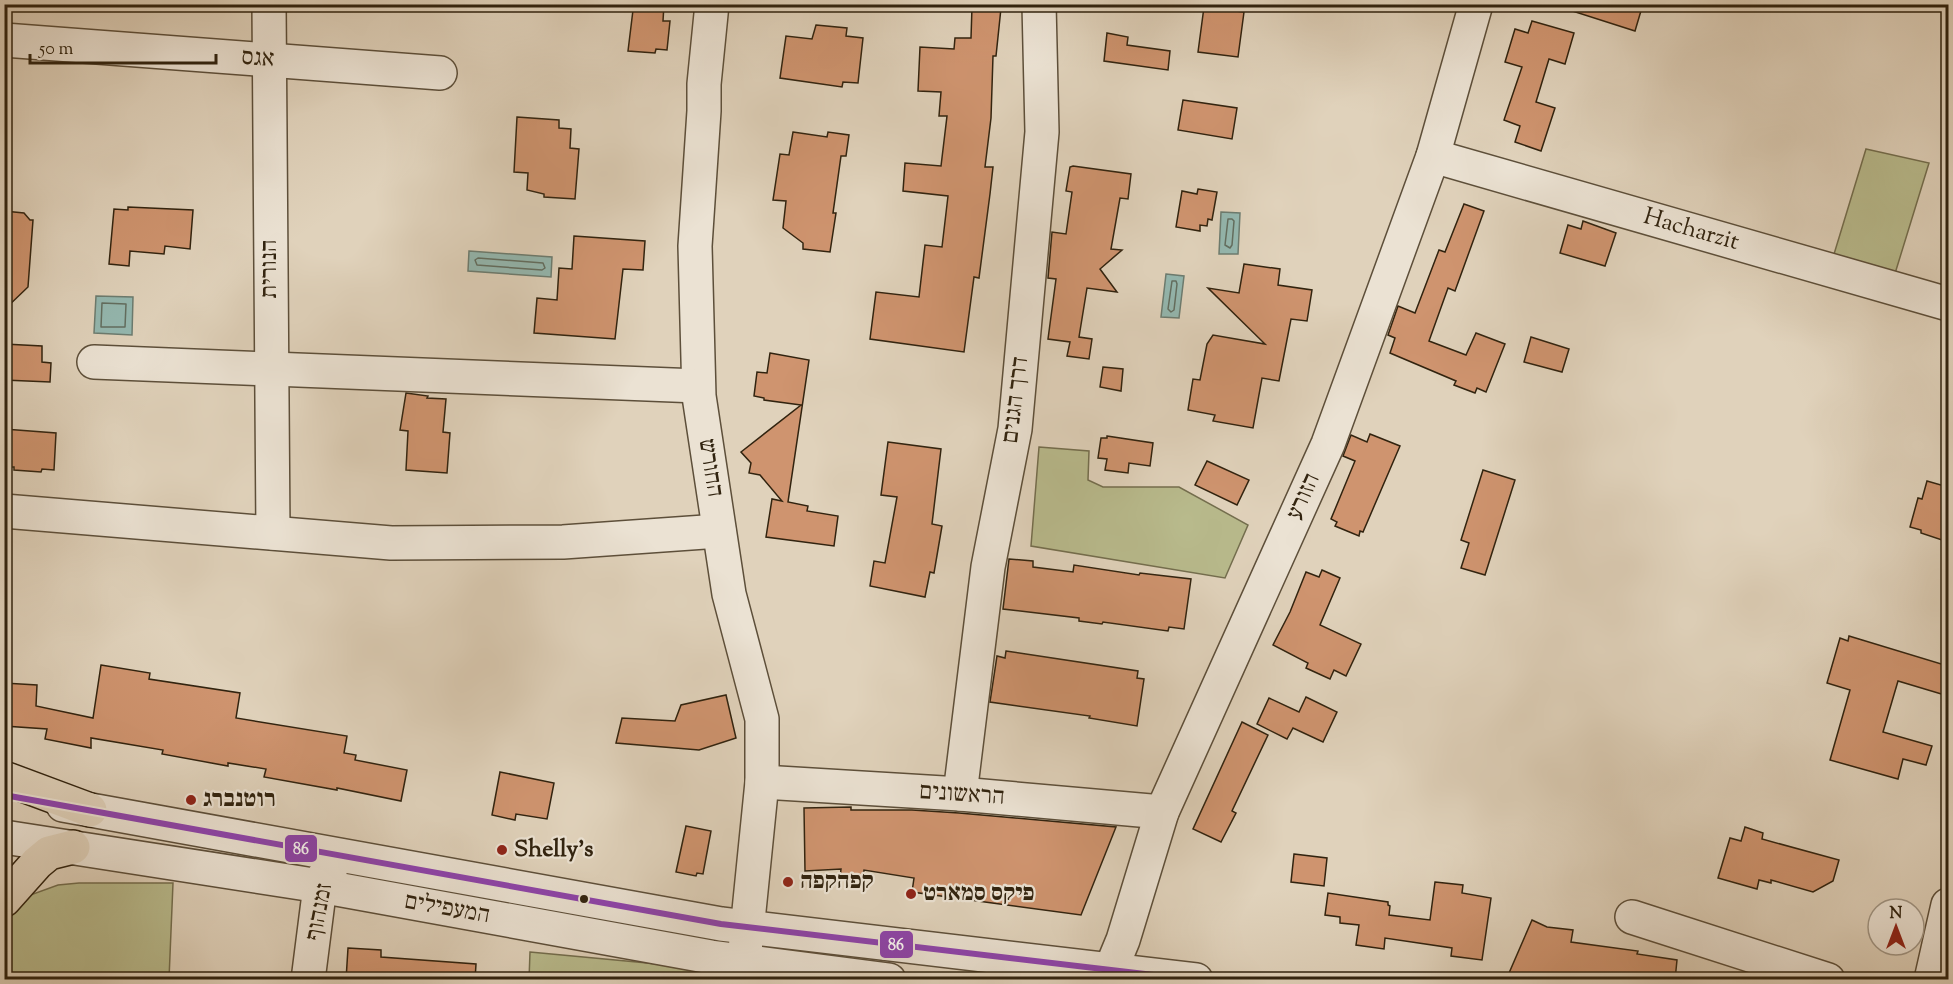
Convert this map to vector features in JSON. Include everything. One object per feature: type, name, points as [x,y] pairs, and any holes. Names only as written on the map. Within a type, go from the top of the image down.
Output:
[{"type":"highway","points":[[4,778],[90,810]]},
{"type":"highway","points":[[4,900],[49,853],[73,847]]},
{"type":"street","name":"הנורית","points":[[269,4],[273,533]]},
{"type":"street","name":"החורש","points":[[712,4],[704,84],[705,111],[695,246],[698,386],[729,594],[762,719],[762,782],[744,971]]},
{"type":"street","name":"דרך הגנים","points":[[960,794],[988,567],[1015,429],[1042,132],[1039,4]]},
{"type":"street","name":"הזורע","points":[[1108,974],[1123,940],[1162,812],[1328,444],[1433,156],[1476,4]]},
{"type":"street","name":"אגס","points":[[4,40],[440,73]]},
{"type":"street","name":"Hacharzit","points":[[1433,156],[1948,304]]},
{"type":"street","points":[[94,362],[698,386]]},
{"type":"street","points":[[4,511],[391,543],[563,542],[719,531]]},
{"type":"street","name":"הראשונים","points":[[762,782],[960,794],[1162,812]]},
{"type":"street","name":"המעפילים","points":[[4,795],[721,924],[1108,974],[1196,980]]},
{"type":"street","name":"המעפילים","points":[[4,837],[320,886],[711,957],[744,971],[889,980]]},
{"type":"street","name":"זמנהוף","points":[[308,980],[320,886],[324,876],[332,867],[351,858]]},
{"type":"street","points":[[1931,980],[1948,905]]},
{"type":"street","points":[[1632,917],[1828,980]]},
{"type":"green space","points":[[1866,149],[1929,163],[1893,280],[1831,264]]},
{"type":"green space","points":[[1039,447],[1089,451],[1088,480],[1103,487],[1179,487],[1248,525],[1225,578],[1031,546]]},
{"type":"green space","points":[[173,883],[169,979],[5,980],[7,924],[22,898],[58,885]]},
{"type":"green space","points":[[530,952],[711,969],[711,979],[529,980]]},
{"type":"water","points":[[1221,212],[1240,213],[1238,254],[1219,254]]},
{"type":"water","points":[[469,251],[552,257],[551,277],[468,271]]},
{"type":"water","points":[[1166,274],[1184,276],[1179,318],[1161,317]]},
{"type":"water","points":[[96,296],[133,297],[132,335],[94,333]]},
{"type":"building","points":[[641,4],[664,4],[663,21],[670,21],[667,50],[656,49],[655,53],[628,51],[633,10],[641,11]]},
{"type":"building","points":[[1566,4],[1643,4],[1635,31],[1566,9]]},
{"type":"building","points":[[972,7],[1001,8],[996,56],[993,56],[991,118],[985,167],[993,167],[979,278],[974,277],[964,352],[870,339],[876,292],[919,297],[925,245],[942,247],[948,196],[903,191],[905,163],[941,166],[947,116],[939,116],[941,92],[918,91],[920,47],[954,49],[955,38],[971,38]]},
{"type":"building","points":[[1204,7],[1244,12],[1238,57],[1198,52]]},
{"type":"building","points":[[1532,21],[1574,33],[1565,64],[1549,59],[1536,102],[1555,108],[1541,151],[1515,142],[1520,126],[1504,120],[1522,67],[1505,62],[1515,29],[1528,33]]},
{"type":"building","points":[[816,25],[847,28],[846,36],[863,38],[858,83],[843,82],[842,87],[780,78],[786,36],[812,39]]},
{"type":"building","points":[[1107,33],[1128,37],[1127,45],[1170,51],[1168,70],[1104,61]]},
{"type":"building","points":[[1183,100],[1237,108],[1232,139],[1178,130]]},
{"type":"building","points":[[517,117],[559,120],[559,128],[571,129],[570,148],[579,149],[575,199],[544,197],[544,194],[527,190],[528,173],[514,172]]},
{"type":"building","points":[[793,132],[827,137],[828,132],[849,135],[846,156],[841,156],[830,252],[803,249],[803,243],[783,228],[786,201],[773,200],[780,154],[789,155]]},
{"type":"building","points":[[1070,167],[1131,174],[1128,199],[1120,198],[1111,249],[1122,250],[1100,269],[1117,292],[1087,288],[1079,337],[1092,339],[1089,359],[1067,356],[1070,342],[1048,339],[1056,279],[1048,278],[1052,232],[1066,234],[1072,192],[1066,191]]},
{"type":"building","points":[[1198,189],[1217,192],[1212,220],[1208,219],[1207,226],[1200,225],[1200,231],[1176,227],[1182,191],[1197,194]]},
{"type":"building","points":[[1464,204],[1484,211],[1455,291],[1448,288],[1429,341],[1466,355],[1476,333],[1505,344],[1486,392],[1477,388],[1475,393],[1454,385],[1456,381],[1390,353],[1395,338],[1388,335],[1398,306],[1415,313],[1439,250],[1445,252]]},
{"type":"building","points":[[128,207],[193,210],[190,249],[165,246],[164,254],[130,251],[129,266],[109,264],[114,209],[128,210]]},
{"type":"building","points":[[4,211],[24,213],[30,220],[33,220],[28,287],[4,310]]},
{"type":"building","points":[[1583,221],[1616,233],[1605,266],[1560,253],[1568,225],[1581,229]]},
{"type":"building","points":[[574,236],[645,241],[643,270],[623,269],[615,339],[534,333],[537,298],[557,300],[559,268],[572,269]]},
{"type":"building","points":[[1244,264],[1280,269],[1278,285],[1312,290],[1307,321],[1291,319],[1279,381],[1262,378],[1253,428],[1213,421],[1215,415],[1188,410],[1193,379],[1200,380],[1207,344],[1213,335],[1265,344],[1208,288],[1239,293]]},
{"type":"building","points":[[1531,337],[1569,349],[1562,372],[1524,362]]},
{"type":"building","points":[[4,344],[42,346],[42,362],[51,363],[50,382],[4,380]]},
{"type":"building","points":[[770,353],[809,360],[788,502],[808,506],[807,511],[838,516],[834,546],[766,537],[772,499],[782,501],[760,475],[749,473],[751,463],[741,452],[801,405],[764,400],[764,398],[754,396],[757,372],[767,373]]},
{"type":"building","points":[[1103,367],[1123,369],[1121,391],[1100,387]]},
{"type":"building","points":[[406,393],[428,396],[427,398],[446,399],[443,432],[450,433],[447,473],[406,470],[408,431],[400,430]]},
{"type":"building","points":[[4,429],[56,433],[54,470],[42,469],[41,472],[4,467]]},
{"type":"building","points":[[1370,434],[1400,446],[1363,532],[1360,531],[1359,536],[1335,526],[1337,522],[1331,519],[1355,461],[1343,456],[1351,435],[1367,442]]},
{"type":"building","points":[[1107,436],[1153,443],[1150,466],[1129,463],[1128,473],[1105,470],[1107,459],[1098,458],[1101,438],[1107,438]]},
{"type":"building","points":[[888,442],[941,449],[932,524],[942,526],[934,573],[930,572],[925,597],[870,586],[874,561],[885,563],[897,497],[881,495]]},
{"type":"building","points":[[1207,461],[1249,480],[1237,505],[1195,485]]},
{"type":"building","points":[[1483,470],[1515,480],[1485,575],[1461,568],[1469,543],[1461,540]]},
{"type":"building","points":[[1927,481],[1948,487],[1948,542],[1910,527],[1918,498],[1922,499]]},
{"type":"building","points":[[1009,559],[1033,561],[1033,567],[1073,572],[1074,565],[1139,575],[1140,573],[1191,579],[1184,629],[1169,627],[1168,631],[1103,622],[1102,624],[1079,621],[1079,618],[1003,609]]},
{"type":"building","points":[[1322,570],[1340,578],[1320,625],[1361,644],[1346,676],[1334,670],[1330,679],[1306,668],[1308,663],[1273,645],[1290,612],[1306,572],[1319,577]]},
{"type":"building","points":[[1849,636],[1948,666],[1948,696],[1898,681],[1883,732],[1932,746],[1926,765],[1903,759],[1898,779],[1830,760],[1850,690],[1827,683],[1840,638],[1848,641]]},
{"type":"building","points":[[1006,651],[1138,671],[1137,678],[1144,679],[1137,726],[1089,718],[1090,716],[990,702],[997,656],[1005,658]]},
{"type":"building","points":[[101,665],[150,673],[149,679],[240,693],[236,718],[347,736],[344,753],[356,755],[355,760],[407,770],[401,801],[264,777],[266,769],[228,763],[228,766],[162,754],[163,750],[91,738],[91,748],[45,739],[47,729],[4,726],[4,683],[37,685],[36,706],[93,718]]},
{"type":"building","points":[[726,695],[736,738],[699,750],[616,743],[622,718],[675,721],[681,705]]},
{"type":"building","points":[[1306,697],[1337,712],[1323,742],[1293,728],[1287,739],[1257,724],[1269,698],[1299,712]]},
{"type":"building","points":[[1242,722],[1268,735],[1232,811],[1236,813],[1221,842],[1193,829]]},
{"type":"building","points":[[500,772],[554,783],[547,819],[516,814],[515,820],[492,815]]},
{"type":"building","points":[[851,807],[851,810],[959,813],[1116,827],[1081,915],[912,892],[914,878],[864,870],[862,881],[840,878],[841,869],[805,871],[804,808]]},
{"type":"building","points":[[686,826],[711,831],[703,874],[697,873],[696,876],[676,872]]},
{"type":"building","points":[[1745,827],[1763,833],[1762,839],[1839,860],[1833,881],[1813,892],[1771,880],[1771,883],[1759,880],[1757,889],[1718,878],[1730,838],[1741,841]]},
{"type":"building","points":[[1294,854],[1327,858],[1324,886],[1291,882]]},
{"type":"building","points":[[1435,882],[1463,885],[1462,893],[1491,898],[1482,960],[1451,956],[1452,948],[1385,938],[1384,949],[1356,945],[1359,925],[1340,923],[1340,917],[1325,915],[1328,893],[1388,902],[1389,915],[1430,920]]},
{"type":"building","points":[[1532,920],[1547,927],[1573,930],[1571,942],[1638,951],[1637,954],[1677,960],[1675,980],[1506,980]]},
{"type":"building","points":[[348,948],[381,950],[381,957],[476,964],[475,980],[346,980]]},
{"type":"transit line","name":"86","points":[[4,795],[721,924],[1196,980]]},
{"type":"place","name":"רוטנברג","points":[[191,800]]},
{"type":"place","name":"Shelly's","points":[[502,850]]},
{"type":"place","name":"קפהקפה","points":[[788,882]]},
{"type":"place","name":"פיקס סמארט","points":[[911,894]]}]
